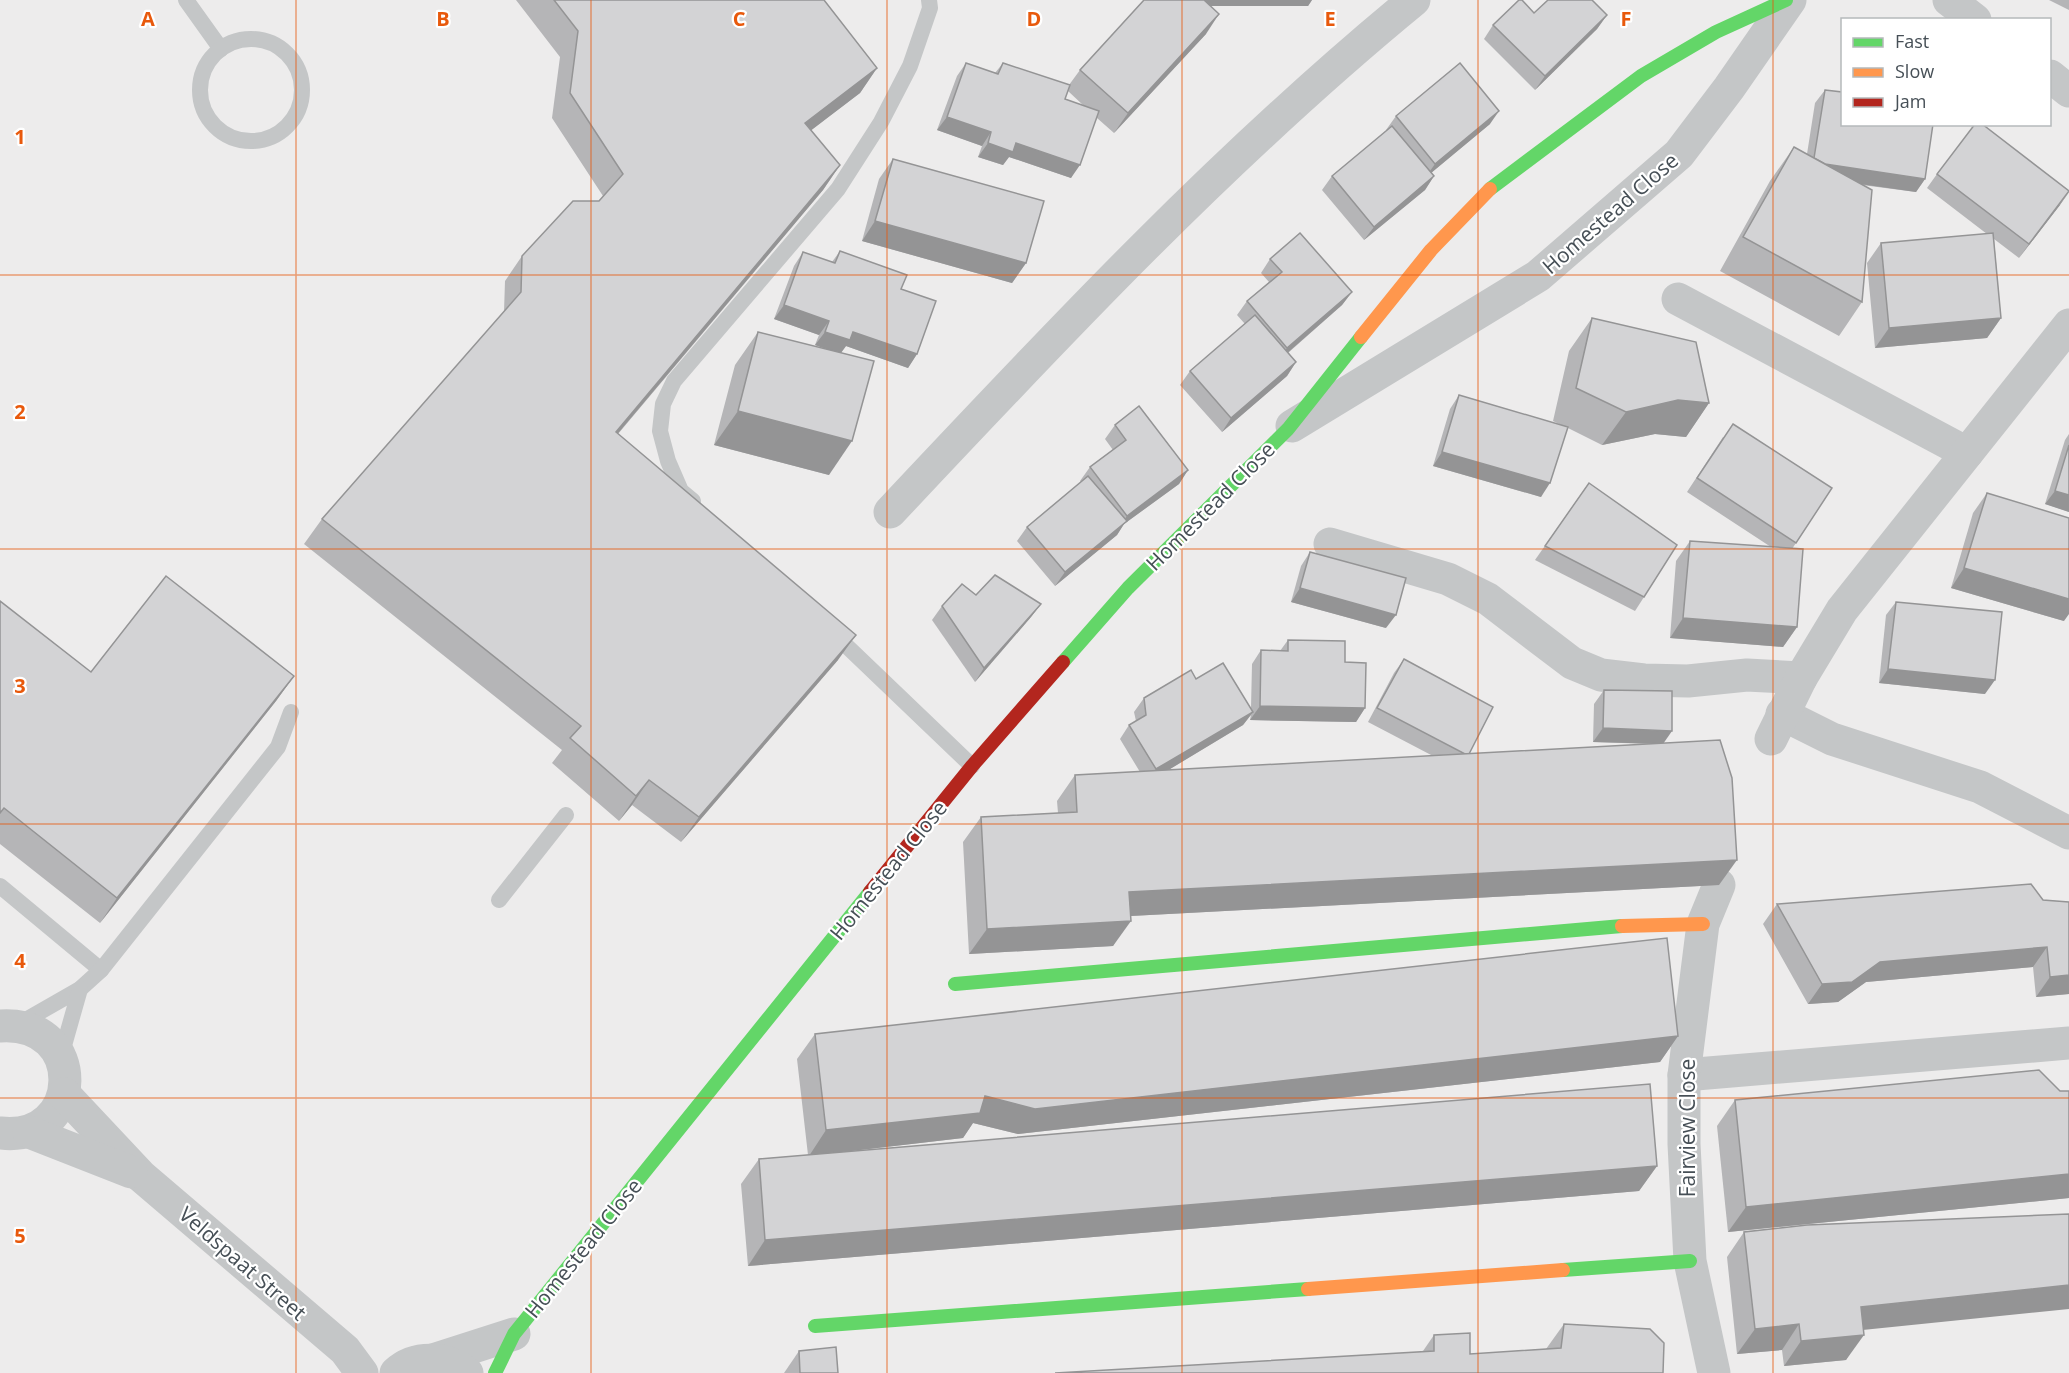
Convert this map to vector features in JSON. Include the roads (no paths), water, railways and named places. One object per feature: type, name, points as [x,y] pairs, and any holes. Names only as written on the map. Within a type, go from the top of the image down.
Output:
[{"type":"street","points":[[890,512],[1024,369],[1258,135],[1414,0]]},
{"type":"street","name":"Homestead Close","points":[[1288,429],[1538,276],[1679,154],[1729,88],[1788,0]]},
{"type":"street","name":"Homestead Close","points":[[495,1373],[514,1334],[972,766],[1128,588],[1288,429],[1431,250],[1496,183],[1641,76],[1716,32],[1788,0]]},
{"type":"street","points":[[1949,0],[1972,18]]},
{"type":"street","points":[[2051,78],[2069,91]]},
{"type":"street","points":[[1678,299],[1967,453]]},
{"type":"street","points":[[2069,325],[1842,610],[1801,678],[1777,726],[1832,738],[1980,787],[2069,833]]},
{"type":"street","points":[[1330,544],[1448,579],[1488,599],[1572,663],[1601,675],[1688,681],[1747,675],[1801,678]]},
{"type":"street","name":"Fairview Close","points":[[1713,1373],[1690,1261],[1684,1144],[1684,1076],[1703,924],[1719,885]]},
{"type":"street","points":[[955,984],[1644,924],[1703,924]]},
{"type":"street","points":[[8,1026],[35,1030],[50,1041],[61,1056],[66,1076],[64,1094],[57,1110],[45,1123],[15,1132]]},
{"type":"street","points":[[1684,1076],[2069,1043]]},
{"type":"street","name":"Veldspaat Street","points":[[64,1094],[141,1176],[353,1362],[398,1371]]},
{"type":"street","name":"Veldspaat Street","points":[[15,1132],[141,1176]]},
{"type":"street","points":[[815,1326],[1690,1261]]},
{"type":"street","name":"Homestead Close","points":[[398,1371],[417,1362],[433,1360],[514,1334]]},
{"type":"street","points":[[433,1360],[450,1363],[467,1373]]},
{"type":"lane","points":[[186,0],[221,49]]},
{"type":"lane","points":[[704,512],[681,490],[668,461],[660,431],[663,404],[674,381],[838,189],[881,122],[910,66],[930,8],[929,0]]},
{"type":"lane","points":[[252,39],[268,42],[283,50],[292,60],[299,73],[302,87],[301,101],[288,126],[260,141],[245,141],[229,137],[218,130],[202,108],[200,81],[211,58],[221,49],[236,41],[252,39]]},
{"type":"lane","points":[[822,622],[972,766]]},
{"type":"lane","points":[[8,1026],[80,989],[101,970],[278,747],[291,712]]},
{"type":"lane","points":[[499,900],[566,815]]},
{"type":"lane","points":[[0,886],[101,970]]},
{"type":"lane","points":[[61,1056],[80,989]]}]
